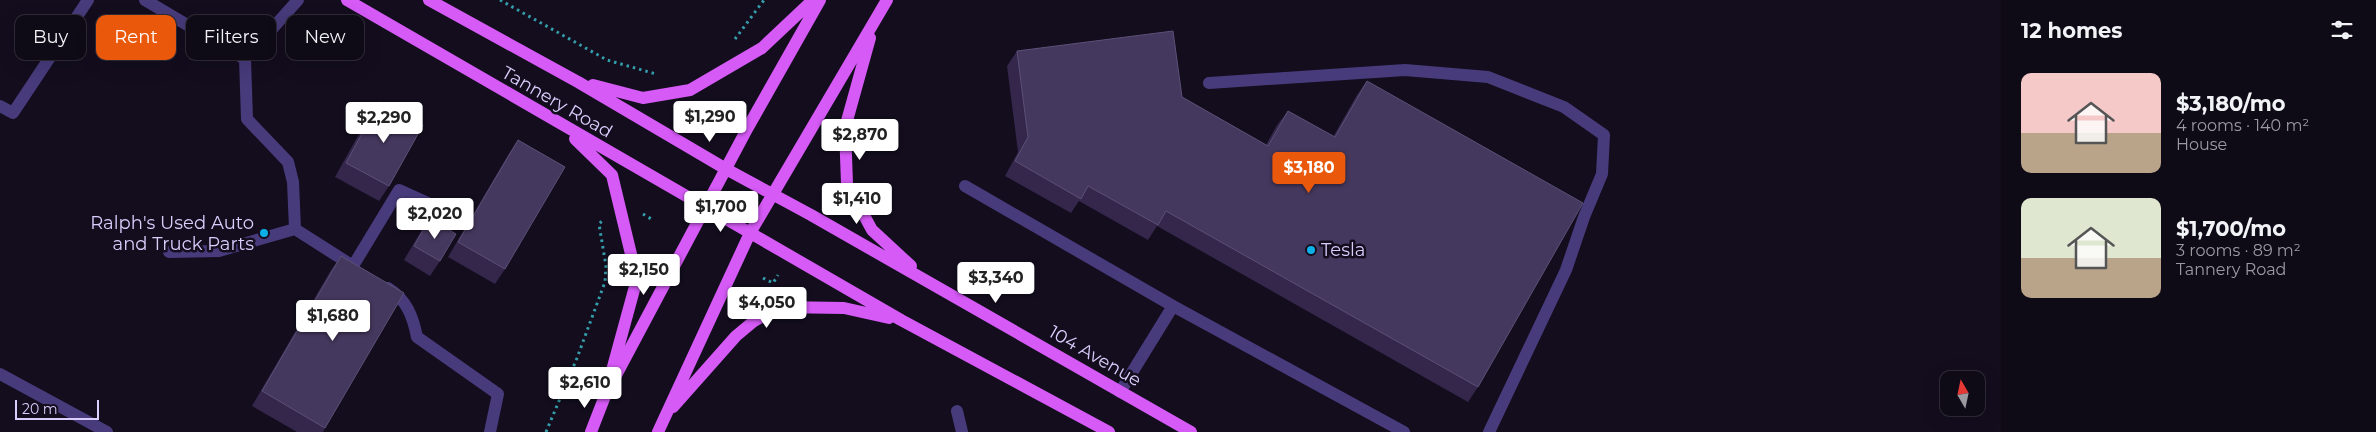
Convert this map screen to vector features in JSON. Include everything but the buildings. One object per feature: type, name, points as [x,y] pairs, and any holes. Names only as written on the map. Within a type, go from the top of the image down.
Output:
[{"type":"main road","name":"Tannery Road","points":[[347,0],[750,234]]},
{"type":"main road","name":"Tannery Road","points":[[429,0],[578,82],[726,169],[772,193]]},
{"type":"main road","points":[[578,82],[643,98],[690,90],[762,48],[813,0]]},
{"type":"main road","points":[[605,396],[726,169],[820,0]]},
{"type":"main road","points":[[658,432],[750,234],[772,193],[887,0]]},
{"type":"main road","points":[[874,22],[845,128],[847,184],[872,230],[928,281]]},
{"type":"main road","points":[[560,125],[612,175],[637,279],[605,396],[591,432]]},
{"type":"main road","name":"104 Avenue","points":[[772,193],[1191,432]]},
{"type":"main road","points":[[750,234],[901,320],[1109,432]]},
{"type":"main road","points":[[664,417],[736,336],[754,321],[779,307],[844,308],[901,320]]},
{"type":"lane","points":[[0,106],[13,113],[88,0]]},
{"type":"lane","points":[[144,0],[186,25]]},
{"type":"lane","points":[[276,24],[298,0]]},
{"type":"lane","points":[[245,60],[247,119],[288,162],[293,182],[295,229]]},
{"type":"lane","points":[[1209,83],[1404,70],[1488,77],[1564,107],[1604,135],[1602,174],[1584,217],[1566,270],[1489,432]]},
{"type":"lane","points":[[965,186],[1173,306],[1404,432]]},
{"type":"lane","points":[[169,252],[219,251],[295,229],[357,268],[399,190],[441,210]]},
{"type":"lane","points":[[377,281],[401,297],[413,318],[417,337],[498,394],[490,432]]},
{"type":"lane","points":[[1120,392],[1173,306]]},
{"type":"lane","points":[[0,374],[107,432]]},
{"type":"lane","points":[[957,411],[962,432]]},
{"type":"path","points":[[500,0],[607,60],[643,72],[660,74]]},
{"type":"path","points":[[730,45],[764,0]]},
{"type":"path","points":[[693,122],[696,114],[694,105]]},
{"type":"path","points":[[546,432],[577,358],[604,282],[606,266],[599,224],[607,218]]},
{"type":"path","points":[[763,278],[773,283],[778,275]]},
{"type":"place","name":"Ralph's Used Auto and Truck Parts","points":[[264,233]]},
{"type":"place","name":"Tesla","points":[[1311,250]]}]
